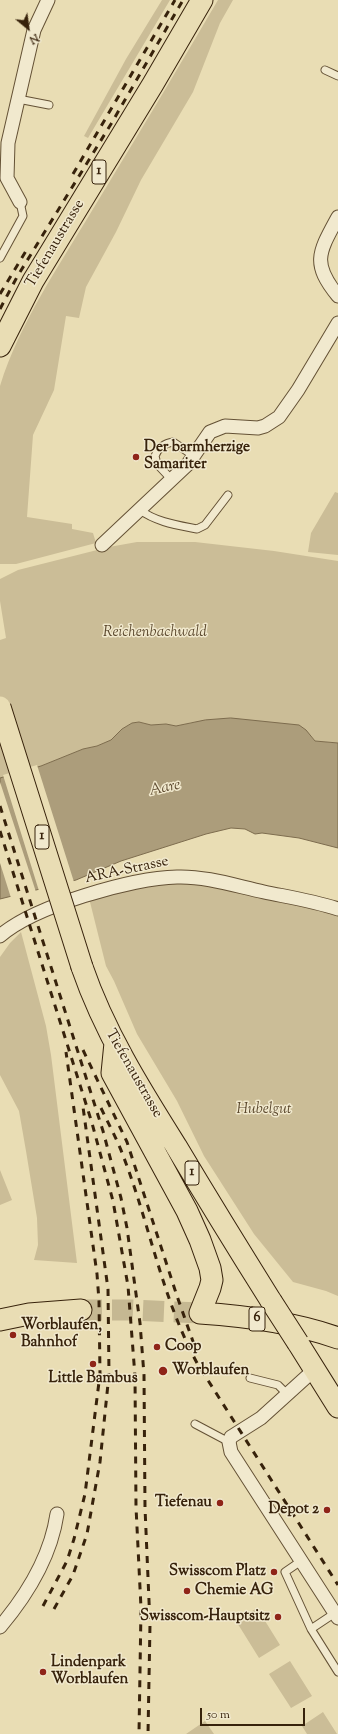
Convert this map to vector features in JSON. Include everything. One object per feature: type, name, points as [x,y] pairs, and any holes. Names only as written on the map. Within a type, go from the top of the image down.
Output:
[{"type":"main road","name":"Tiefenaustrasse","points":[[0,346],[33,281],[154,84],[202,0]]},
{"type":"main road","name":"Tiefenaustrasse","points":[[0,707],[90,990],[98,1010],[162,1125],[338,1407]]},
{"type":"main road","name":"6","points":[[115,1043],[112,1073],[187,1212],[200,1240],[210,1268],[212,1280],[200,1313],[277,1321],[338,1338]]},
{"type":"main road","points":[[0,1320],[28,1314],[81,1310]]},
{"type":"street","points":[[20,202],[7,178],[8,143],[34,30],[48,0]]},
{"type":"street","points":[[338,217],[322,250],[320,265],[326,280],[338,296]]},
{"type":"street","points":[[102,545],[172,480],[194,456],[207,436],[216,429],[230,425],[258,428],[266,426],[279,417],[298,390],[338,323]]},
{"type":"street","name":"ARA-Strasse","points":[[0,936],[23,920],[88,894],[139,882],[177,877],[206,879],[338,909]]},
{"type":"street","points":[[314,1370],[261,1418],[231,1437],[229,1442],[231,1452],[336,1615]]},
{"type":"street","points":[[0,1627],[18,1603],[38,1570],[50,1544],[57,1514]]},
{"type":"lane","points":[[325,70],[338,76]]},
{"type":"lane","points":[[18,99],[49,105]]},
{"type":"lane","points":[[0,258],[23,216],[20,202]]},
{"type":"lane","points":[[172,480],[157,464],[155,456],[159,449],[165,444],[173,442],[194,456]]},
{"type":"lane","points":[[140,510],[146,515],[162,522],[197,529],[205,525],[228,495]]},
{"type":"lane","points":[[250,1378],[278,1385],[287,1394]]},
{"type":"lane","points":[[195,1424],[229,1442]]},
{"type":"lane","points":[[301,1561],[285,1572],[311,1629],[338,1672]]},
{"type":"lane","points":[[311,1629],[336,1615]]},
{"type":"green space","points":[[162,0],[170,0],[88,138],[84,136],[126,59]]},
{"type":"green space","points":[[218,0],[233,0],[220,23],[193,92],[141,180],[116,232],[86,287],[79,318],[66,316],[54,390],[33,435],[27,517],[72,524],[72,529],[93,533],[96,543],[16,564],[0,564],[0,386],[8,362],[41,295]]},
{"type":"green space","points":[[335,492],[338,493],[338,555],[308,552],[311,533]]},
{"type":"green space","name":"Reichenbachwald","points":[[137,542],[195,542],[274,551],[338,561],[338,743],[315,741],[311,736],[193,722],[175,727],[166,724],[151,725],[139,722],[132,723],[122,729],[112,740],[97,746],[83,749],[41,766],[0,778],[0,640],[6,638],[0,601],[0,579],[18,570],[109,547]]},
{"type":"green space","name":"Hubelgut","points":[[177,877],[338,909],[338,1296],[326,1291],[293,1282],[254,1234],[204,1156],[177,1101],[137,1034],[106,966],[88,894]]},
{"type":"green space","points":[[21,932],[46,1026],[51,1055],[77,1263],[34,1260],[38,1245],[37,1218],[19,1111],[0,1075],[0,957],[10,943]]},
{"type":"green space","points":[[0,1170],[12,1200],[0,1205]]},
{"type":"green space","points":[[257,1608],[280,1645],[259,1658],[236,1621]]},
{"type":"green space","points":[[290,1661],[312,1696],[291,1708],[269,1674]]},
{"type":"green space","points":[[323,1712],[337,1734],[307,1734],[302,1726]]},
{"type":"green space","points":[[205,1721],[214,1734],[186,1734]]},
{"type":"water","name":"Aare","points":[[231,718],[299,725],[306,730],[315,741],[338,743],[338,848],[299,838],[262,833],[255,834],[245,829],[231,828],[206,834],[121,861],[76,880],[0,899],[0,778],[41,766],[83,749],[97,746],[111,740],[122,729],[132,723],[139,722],[151,725],[166,724],[176,726],[205,720]]},
{"type":"pier","points":[[37,765],[74,882],[39,891],[3,775]]},
{"type":"pier","points":[[0,782],[36,892],[11,898],[0,863]]},
{"type":"tunnel","points":[[81,1310],[131,1310],[200,1313]]},
{"type":"railway","points":[[73,174],[175,0]]},
{"type":"railway","points":[[0,309],[17,277],[111,124],[183,0]]},
{"type":"railway","points":[[0,294],[26,251]]},
{"type":"railway","points":[[0,806],[103,1131],[121,1198],[127,1228],[140,1323],[144,1375],[145,1508],[150,1624],[148,1734]]},
{"type":"railway","points":[[0,831],[92,1123],[113,1201],[128,1286],[135,1376],[136,1507],[141,1608],[139,1734]]},
{"type":"railway","points":[[83,1050],[127,1142],[197,1353]]},
{"type":"railway","points":[[43,1606],[67,1561],[74,1539],[85,1494],[100,1374],[97,1274],[66,1052]]},
{"type":"railway","points":[[54,1609],[73,1575],[87,1534],[100,1462],[109,1374],[108,1289],[83,1107]]},
{"type":"railway","points":[[101,1108],[122,1152],[165,1288],[174,1313],[197,1363],[338,1585]]},
{"type":"place","name":"Der barmherzige Samariter","points":[[136,457]]},
{"type":"place","name":"Worblaufen, Bahnhof","points":[[13,1335]]},
{"type":"place","name":"Coop","points":[[157,1347]]},
{"type":"place","name":"Little Bambus","points":[[93,1364]]},
{"type":"place","name":"Worblaufen","points":[[163,1371]]},
{"type":"place","name":"Tiefenau","points":[[220,1503]]},
{"type":"place","name":"Depot 2","points":[[327,1510]]},
{"type":"place","name":"Swisscom Platz","points":[[274,1572]]},
{"type":"place","name":"Chemie AG","points":[[187,1591]]},
{"type":"place","name":"Swisscom-Hauptsitz","points":[[278,1617]]},
{"type":"place","name":"Lindenpark Worblaufen","points":[[43,1672]]}]
